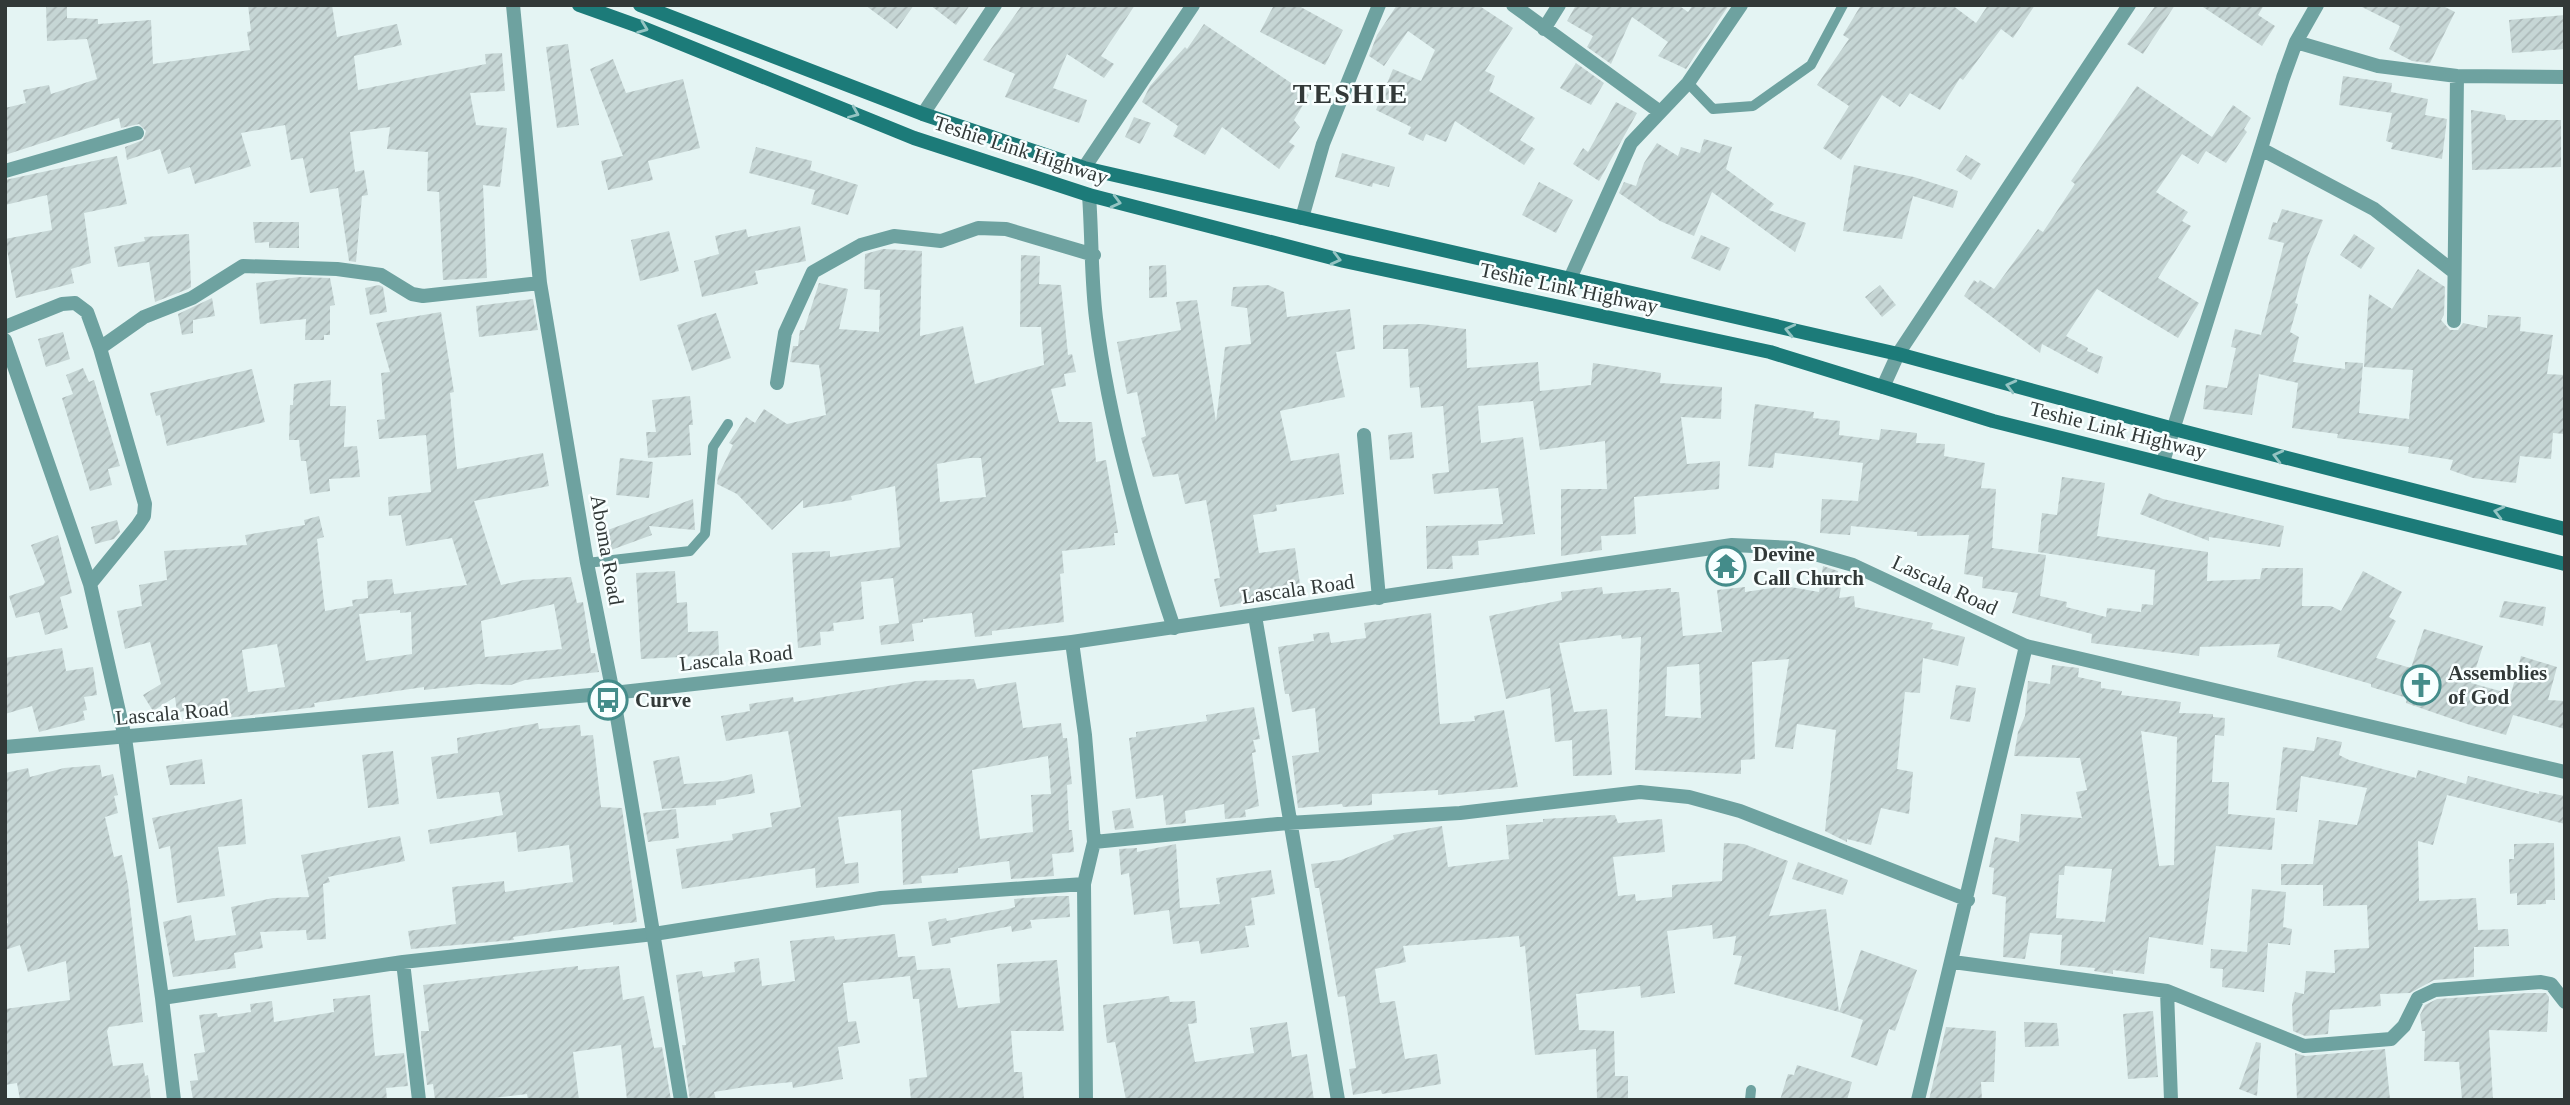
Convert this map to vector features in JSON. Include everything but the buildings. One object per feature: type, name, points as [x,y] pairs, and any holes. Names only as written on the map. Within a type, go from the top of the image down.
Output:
[{"type":"main road","name":"Teshie Link Highway","points":[[579,5],[638,26],[914,138],[1088,195],[1344,261],[1770,352],[1993,421],[2565,564]]},
{"type":"main road","name":"Teshie Link Highway","points":[[643,6],[923,114],[1084,168],[1569,281],[1898,354],[2174,429],[2565,529]]},
{"type":"street","name":"Aboma Road","points":[[513,5],[540,283],[587,563],[613,693],[681,1100]]},
{"type":"street","points":[[923,114],[995,5]]},
{"type":"street","points":[[1084,168],[1193,5]]},
{"type":"street","points":[[1302,218],[1323,145],[1379,5]]},
{"type":"street","points":[[1513,5],[1660,112]]},
{"type":"street","points":[[1544,29],[1559,5]]},
{"type":"street","points":[[1569,281],[1631,143],[1688,83],[1741,5]]},
{"type":"street","points":[[1883,387],[1898,354],[2129,5]]},
{"type":"street","points":[[2163,462],[2296,43],[2317,5]]},
{"type":"street","points":[[2296,43],[2378,66],[2457,76],[2565,77]]},
{"type":"street","points":[[2454,321],[2457,76]]},
{"type":"street","points":[[5,171],[137,133]]},
{"type":"street","points":[[2261,149],[2374,209],[2454,272]]},
{"type":"street","points":[[1088,195],[1096,317],[1118,435],[1141,530],[1174,628]]},
{"type":"street","points":[[777,383],[785,333],[813,272],[861,245],[894,236],[941,241],[978,228],[1006,229],[1094,255]]},
{"type":"street","points":[[100,348],[145,317],[192,298],[243,266],[337,269],[381,275],[412,294],[424,296],[540,283]]},
{"type":"street","points":[[5,327],[62,304],[75,303],[87,312],[100,348],[145,504],[144,516],[138,525],[90,584]]},
{"type":"street","points":[[5,340],[90,584],[125,738],[174,1100]]},
{"type":"street","points":[[1364,435],[1379,598]]},
{"type":"street","name":"Lascala Road","points":[[5,747],[613,693],[1072,642],[1732,545],[1794,548],[1853,565],[2026,646],[2565,772]]},
{"type":"street","points":[[1255,616],[1288,823],[1338,1100]]},
{"type":"street","points":[[1072,642],[1085,735],[1094,842],[1084,884],[1086,1100]]},
{"type":"street","points":[[1918,1100],[1968,900],[2026,646]]},
{"type":"street","points":[[1094,842],[1288,823],[1460,813],[1640,792],[1689,797],[1740,811],[1968,900]]},
{"type":"street","points":[[162,998],[403,962],[654,934],[881,898],[1084,884]]},
{"type":"street","points":[[403,962],[419,1100]]},
{"type":"street","points":[[1953,962],[2166,991],[2304,1046],[2391,1039],[2404,1026],[2418,998],[2435,990],[2459,986],[2541,982],[2551,984],[2565,1002]]},
{"type":"street","points":[[2166,991],[2171,1100]]},
{"type":"lane","points":[[1688,83],[1713,109],[1753,106],[1811,65],[1843,5]]},
{"type":"lane","points":[[587,563],[690,551],[705,534],[713,447],[728,425]]},
{"type":"place","name":"Devine Call Church","points":[[1726,566]]},
{"type":"place","name":"Assemblies of God","points":[[2421,685]]},
{"type":"place","name":"Curve","points":[[608,700]]},
{"type":"district","name":"TESHIE","points":[[1351,93]]}]
